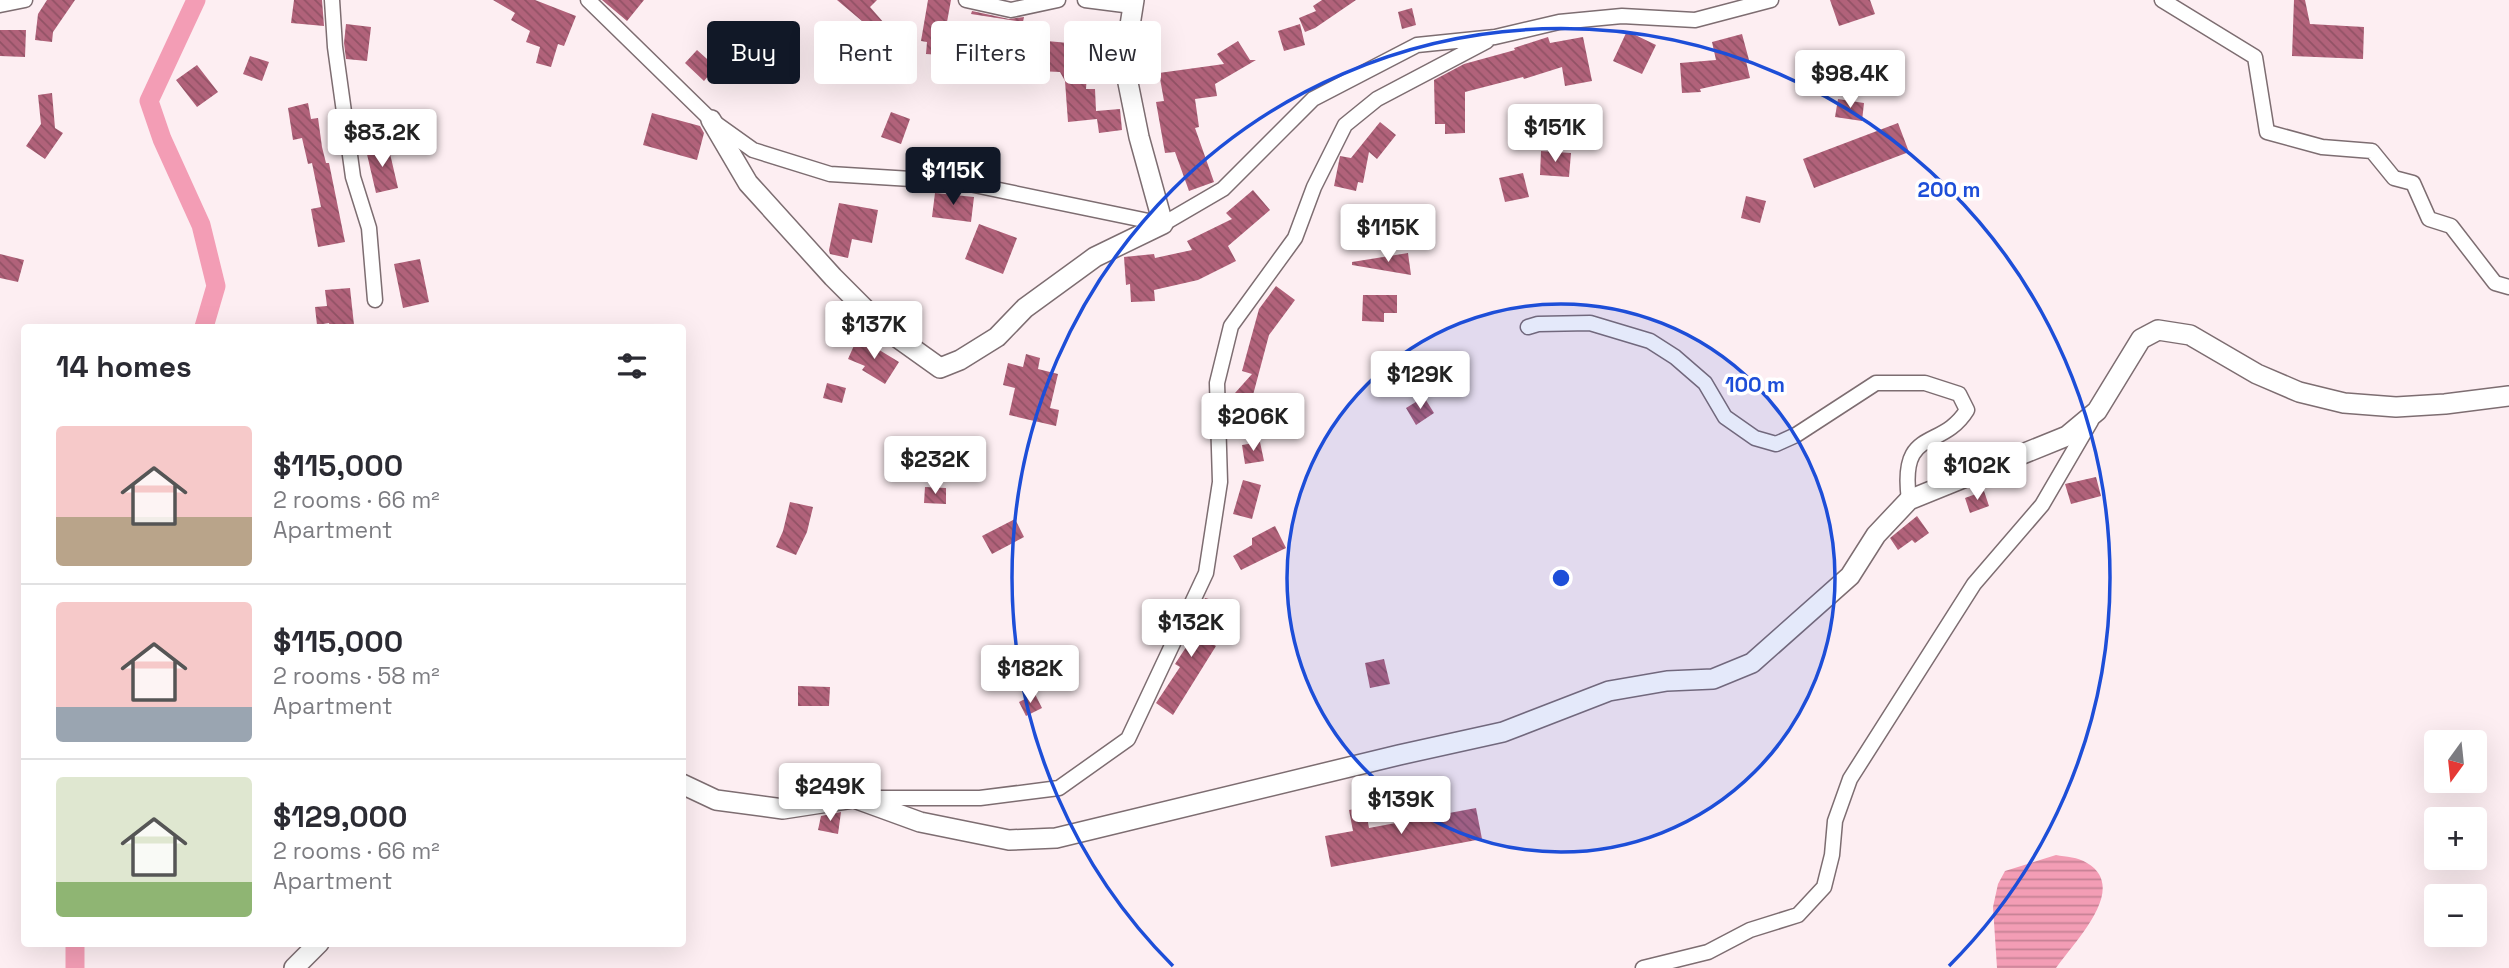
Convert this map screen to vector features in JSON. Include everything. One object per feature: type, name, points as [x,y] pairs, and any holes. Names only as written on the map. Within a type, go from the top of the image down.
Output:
[{"type":"street","points":[[0,5],[25,0]]},
{"type":"street","points":[[332,0],[335,47],[351,164],[369,228],[375,300]]},
{"type":"street","points":[[588,0],[711,120],[753,150],[830,174],[960,182],[1163,224]]},
{"type":"street","points":[[966,0],[1011,10],[1058,0]]},
{"type":"street","points":[[1086,0],[1133,3],[1125,63],[1139,137],[1163,224]]},
{"type":"street","points":[[711,120],[748,183],[833,277],[884,328],[940,368],[960,360],[997,337],[1025,308],[1095,257],[1163,224],[1223,188],[1313,99],[1417,45],[1495,37],[1559,22],[1622,16],[1695,20],[1771,0]]},
{"type":"street","points":[[2162,0],[2255,57],[2267,132],[2322,148],[2372,151],[2393,177],[2413,183],[2429,219],[2451,226],[2495,283],[2509,287]]},
{"type":"street","points":[[686,786],[716,800],[782,808],[854,797],[980,798],[1059,788],[1128,739],[1206,573],[1220,482],[1217,383],[1231,326],[1295,238],[1314,187],[1345,125],[1377,99],[1495,37]]},
{"type":"street","points":[[1528,327],[1538,324],[1590,323],[1650,341],[1675,357],[1704,383],[1726,417],[1755,438],[1776,444],[1796,435],[1876,383],[1925,383],[1959,394],[1967,410],[1960,420],[1924,441],[1909,459],[1909,500]]},
{"type":"street","points":[[1643,968],[1708,952],[1750,930],[1798,915],[1824,887],[1832,855],[1835,821],[1850,779],[1974,584],[2042,505],[2141,339],[2158,330],[2190,335],[2257,374],[2299,392],[2344,403],[2396,407],[2509,396]]},
{"type":"street","points":[[854,797],[920,822],[1009,840],[1056,838],[1503,732],[1609,691],[1667,681],[1713,679],[1752,663],[1808,615],[1850,576],[1876,535],[1909,500],[2067,436],[2098,411]]},
{"type":"street","points":[[294,968],[315,947]]},
{"type":"shaded area","points":[[2056,855],[2083,861],[2099,874],[2103,886],[2101,901],[2094,916],[2056,968],[1997,968],[1993,907],[1998,884],[2005,871]]},
{"type":"building","points":[[47,0],[75,0],[53,32],[52,42],[35,40],[38,14]]},
{"type":"building","points":[[294,0],[322,0],[324,26],[291,23]]},
{"type":"building","points":[[493,0],[535,0],[576,16],[564,46],[558,44],[551,67],[536,63],[540,47],[526,42],[530,31],[511,20],[515,13]]},
{"type":"building","points":[[602,0],[644,0],[627,21]]},
{"type":"building","points":[[837,0],[877,0],[870,7],[882,21],[862,21]]},
{"type":"building","points":[[928,0],[951,0],[947,21],[931,21],[931,54],[926,54],[927,42],[921,41]]},
{"type":"building","points":[[1322,0],[1356,0],[1305,32],[1299,18],[1316,11],[1313,6]]},
{"type":"building","points":[[1830,0],[1870,0],[1875,14],[1839,26]]},
{"type":"building","points":[[2294,0],[2305,0],[2310,24],[2364,27],[2363,59],[2292,56]]},
{"type":"building","points":[[1412,8],[1416,25],[1402,29],[1398,12]]},
{"type":"building","points":[[972,11],[1009,19],[1024,17],[1023,21],[1016,21],[971,14]]},
{"type":"building","points":[[346,24],[371,27],[367,61],[346,59]]},
{"type":"building","points":[[1300,24],[1305,45],[1284,51],[1278,31]]},
{"type":"building","points":[[0,30],[26,30],[25,57],[0,56]]},
{"type":"building","points":[[1627,31],[1656,45],[1642,74],[1613,61]]},
{"type":"building","points":[[1742,34],[1749,60],[1746,61],[1750,78],[1700,89],[1701,92],[1682,93],[1680,63],[1716,60],[1712,42]]},
{"type":"building","points":[[1548,37],[1550,43],[1583,37],[1592,81],[1565,86],[1562,67],[1524,79],[1523,77],[1465,92],[1465,133],[1445,134],[1445,124],[1435,124],[1434,80],[1464,64],[1515,50],[1514,48]]},
{"type":"building","points":[[1050,41],[1064,43],[1064,79],[1060,72],[1050,72]]},
{"type":"building","points":[[1238,41],[1250,60],[1256,60],[1215,84],[1217,96],[1195,99],[1199,127],[1195,128],[1214,182],[1189,191],[1175,152],[1165,153],[1156,102],[1164,101],[1161,73],[1224,64],[1217,54]]},
{"type":"building","points":[[697,50],[707,59],[707,78],[704,81],[685,63]]},
{"type":"building","points":[[250,56],[269,62],[262,81],[243,74]]},
{"type":"building","points":[[197,65],[218,92],[197,107],[176,80]]},
{"type":"building","points":[[1065,84],[1086,84],[1086,89],[1095,89],[1096,111],[1120,109],[1122,130],[1099,133],[1097,119],[1068,122]]},
{"type":"building","points":[[52,93],[55,128],[63,133],[45,159],[26,146],[41,124],[38,95]]},
{"type":"building","points":[[1838,99],[1864,103],[1862,121],[1835,117]]},
{"type":"building","points":[[308,103],[311,119],[318,118],[322,147],[326,163],[329,163],[345,242],[318,247],[311,209],[321,207],[312,163],[308,164],[302,138],[293,140],[288,108]]},
{"type":"building","points":[[891,112],[910,119],[901,144],[881,137]]},
{"type":"building","points":[[652,113],[700,126],[704,133],[697,160],[643,145]]},
{"type":"building","points":[[1380,122],[1396,135],[1377,159],[1369,152],[1363,183],[1358,182],[1356,191],[1334,186],[1340,156],[1351,158]]},
{"type":"building","points":[[1898,123],[1909,152],[1814,188],[1803,159]]},
{"type":"building","points":[[388,145],[398,188],[376,193],[366,150]]},
{"type":"building","points":[[1541,151],[1571,153],[1569,177],[1540,175]]},
{"type":"building","points":[[1523,173],[1529,197],[1505,202],[1499,178]]},
{"type":"building","points":[[1253,190],[1270,210],[1228,246],[1236,261],[1198,280],[1154,290],[1155,301],[1131,302],[1130,284],[1126,285],[1124,257],[1154,254],[1155,258],[1192,250],[1187,241],[1232,219],[1226,213]]},
{"type":"building","points":[[935,193],[974,197],[971,222],[932,217]]},
{"type":"building","points":[[1746,196],[1766,201],[1760,223],[1741,218]]},
{"type":"building","points":[[839,203],[878,210],[872,243],[852,239],[848,258],[830,254],[829,250]]},
{"type":"building","points":[[979,224],[1017,238],[1003,274],[965,259]]},
{"type":"building","points":[[1408,253],[1411,275],[1352,265],[1352,262]]},
{"type":"building","points":[[0,254],[24,260],[18,282],[0,278]]},
{"type":"building","points":[[420,259],[429,302],[403,308],[394,264]]},
{"type":"building","points":[[1276,286],[1295,300],[1269,335],[1253,395],[1245,403],[1235,393],[1252,374],[1242,371],[1259,309]]},
{"type":"building","points":[[350,288],[354,324],[317,324],[315,307],[327,306],[325,290]]},
{"type":"building","points":[[1363,295],[1397,295],[1397,313],[1384,313],[1384,322],[1362,321]]},
{"type":"building","points":[[856,341],[876,348],[899,362],[885,384],[862,370],[865,366],[848,359]]},
{"type":"building","points":[[1026,354],[1040,358],[1038,369],[1058,374],[1050,408],[1059,410],[1056,426],[1009,415],[1015,388],[1003,385],[1008,363],[1023,367]]},
{"type":"building","points":[[827,383],[846,388],[842,403],[823,398]]},
{"type":"building","points":[[1424,397],[1434,413],[1416,425],[1406,408]]},
{"type":"building","points":[[1260,442],[1264,461],[1245,464],[1242,445]]},
{"type":"building","points":[[2096,477],[2101,496],[2071,504],[2065,484]]},
{"type":"building","points":[[1243,480],[1261,485],[1252,519],[1233,514]]},
{"type":"building","points":[[925,487],[946,488],[946,504],[924,503]]},
{"type":"building","points":[[1984,491],[1989,506],[1970,513],[1965,498]]},
{"type":"building","points":[[790,502],[813,507],[807,532],[796,555],[776,547]]},
{"type":"building","points":[[1917,516],[1929,533],[1898,550],[1890,538]]},
{"type":"building","points":[[1015,519],[1024,537],[992,554],[982,536]]},
{"type":"building","points":[[1275,526],[1286,548],[1241,570],[1233,556],[1252,545],[1252,538]]},
{"type":"building","points":[[1205,598],[1220,602],[1208,641],[1216,646],[1173,715],[1156,703],[1180,667],[1175,664],[1202,623],[1197,622]]},
{"type":"building","points":[[1384,659],[1390,684],[1370,688],[1365,663]]},
{"type":"building","points":[[798,686],[830,687],[829,706],[798,706]]},
{"type":"building","points":[[1035,694],[1042,708],[1026,716],[1019,702]]},
{"type":"building","points":[[1365,807],[1369,828],[1476,808],[1482,839],[1331,867],[1325,836],[1353,831],[1349,810]]},
{"type":"building","points":[[841,812],[838,834],[818,830],[821,816]]},
{"type":"waterway","points":[[196,0],[149,101],[162,139],[201,225],[216,286],[205,324]]},
{"type":"waterway","points":[[75,947],[75,968]]}]
